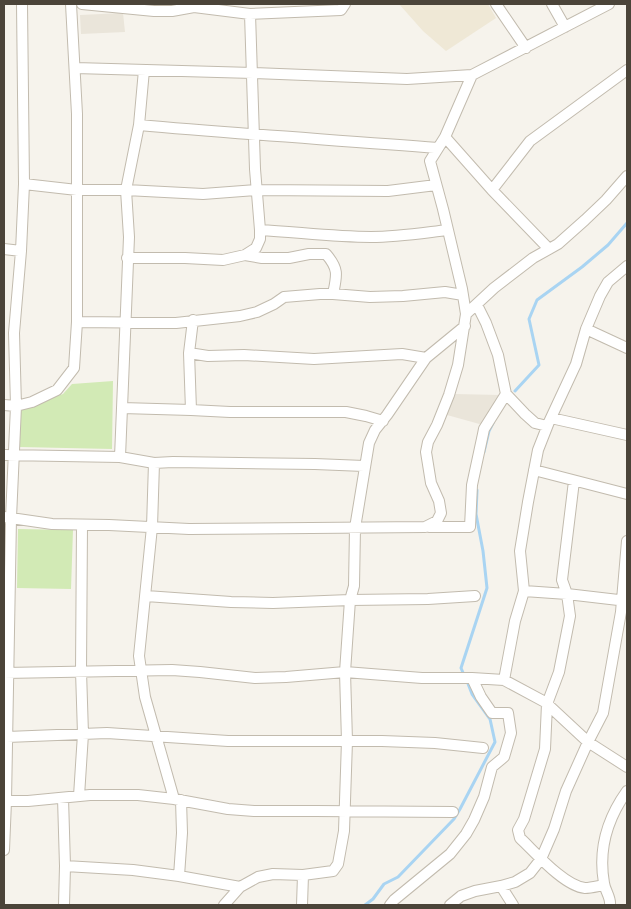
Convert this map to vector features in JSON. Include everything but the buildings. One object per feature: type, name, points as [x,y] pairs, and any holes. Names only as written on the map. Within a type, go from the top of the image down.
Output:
[{"type":"street","points":[[4,850],[6,801],[8,456],[16,406],[9,332],[20,251],[24,184],[22,4]]},
{"type":"street","points":[[4,405],[16,406],[32,402],[58,390],[74,368],[77,322],[77,114],[72,4]]},
{"type":"street","points":[[82,4],[154,11],[172,11],[196,5],[250,14],[341,10],[345,4]]},
{"type":"street","points":[[496,4],[526,48]]},
{"type":"street","points":[[552,4],[565,27]]},
{"type":"street","points":[[75,68],[407,79],[472,76],[609,4]]},
{"type":"street","points":[[245,256],[256,248],[260,239],[250,14]]},
{"type":"street","points":[[120,457],[129,237],[126,190],[139,125],[144,70]]},
{"type":"street","points":[[492,190],[530,140],[627,70]]},
{"type":"street","points":[[425,527],[437,521],[441,513],[439,501],[431,484],[426,452],[428,442],[449,395],[458,365],[466,314],[448,230],[430,161],[445,137],[472,76]]},
{"type":"street","points":[[139,125],[438,148]]},
{"type":"street","points":[[445,137],[492,190],[549,249]]},
{"type":"street","points":[[466,314],[494,288],[533,258],[558,244],[586,220],[627,176]]},
{"type":"street","points":[[24,184],[77,190],[126,190],[203,194],[257,190],[388,191],[436,185]]},
{"type":"street","points":[[260,230],[372,237],[411,235],[448,230]]},
{"type":"street","points":[[4,250],[20,251]]},
{"type":"street","points":[[127,258],[223,260],[245,256],[289,258],[309,254],[326,254],[332,261],[337,276],[333,294]]},
{"type":"street","points":[[504,680],[515,621],[524,591],[520,551],[538,450],[576,364],[586,328],[608,282],[627,266]]},
{"type":"street","points":[[77,322],[176,323],[240,316],[257,312],[284,297],[333,294],[370,297],[403,296],[445,292],[463,295]]},
{"type":"street","points":[[476,305],[486,323],[498,355],[506,394],[535,423],[549,422],[627,435]]},
{"type":"street","points":[[191,410],[189,353],[193,320]]},
{"type":"street","points":[[224,905],[240,887],[258,877],[273,874],[321,874],[333,871],[338,864],[344,831],[345,672],[350,600],[354,586],[355,528],[369,442],[375,430],[426,358],[465,326]]},
{"type":"street","points":[[586,328],[627,348]]},
{"type":"street","points":[[189,353],[208,356],[244,355],[314,358],[402,354],[426,358]]},
{"type":"street","points":[[7,518],[52,524],[189,529],[470,527],[472,485],[484,429],[506,394]]},
{"type":"street","points":[[122,408],[230,412],[346,412],[382,421]]},
{"type":"street","points":[[8,456],[120,457],[154,463],[364,466]]},
{"type":"street","points":[[154,463],[152,527],[139,656],[145,697],[156,738],[177,800],[182,833],[179,876]]},
{"type":"street","points":[[534,470],[627,494]]},
{"type":"street","points":[[574,481],[562,580],[567,594],[570,616],[559,672],[547,704],[545,749],[524,819],[518,830],[520,838],[569,883],[584,888],[604,885]]},
{"type":"street","points":[[79,796],[83,734],[81,671],[82,525]]},
{"type":"street","points":[[450,905],[461,896],[475,891],[515,882],[530,873],[541,859],[554,829],[566,791],[603,712],[625,600],[627,541]]},
{"type":"street","points":[[524,591],[625,600]]},
{"type":"street","points":[[146,596],[273,603],[475,596]]},
{"type":"street","points":[[6,673],[172,670],[255,678],[345,672],[422,678],[504,680],[547,704],[588,742],[627,766]]},
{"type":"street","points":[[390,905],[450,854],[466,834],[484,797],[492,767],[504,757],[511,733],[508,713],[492,713],[481,697],[472,678]]},
{"type":"street","points":[[6,737],[107,733],[228,742],[346,741],[435,743],[482,748]]},
{"type":"street","points":[[610,905],[611,899],[604,885],[602,850],[608,826],[619,802],[627,791]]},
{"type":"street","points":[[6,801],[90,795],[138,794],[228,809],[254,811],[453,812]]},
{"type":"street","points":[[63,798],[64,905]]},
{"type":"street","points":[[65,866],[133,870],[240,887]]},
{"type":"street","points":[[302,905],[303,875]]},
{"type":"street","points":[[501,886],[513,905]]},
{"type":"shaded area","points":[[399,4],[488,4],[496,18],[446,51],[423,31]]},
{"type":"shaded area","points":[[123,13],[125,32],[81,34],[80,15]]},
{"type":"shaded area","points":[[455,394],[500,395],[483,425],[447,415]]},
{"type":"green space","points":[[113,381],[112,449],[20,447],[19,409],[63,394],[72,384]]},
{"type":"green space","points":[[18,529],[73,530],[71,589],[17,588]]},
{"type":"waterway","points":[[515,391],[539,365],[529,319],[537,300],[608,245],[627,223]]},
{"type":"waterway","points":[[484,452],[493,423]]},
{"type":"waterway","points":[[464,675],[461,668],[487,588],[476,514],[477,490]]},
{"type":"waterway","points":[[365,905],[373,899],[384,884],[398,877],[454,819],[495,742],[490,719],[472,694],[467,681]]}]
